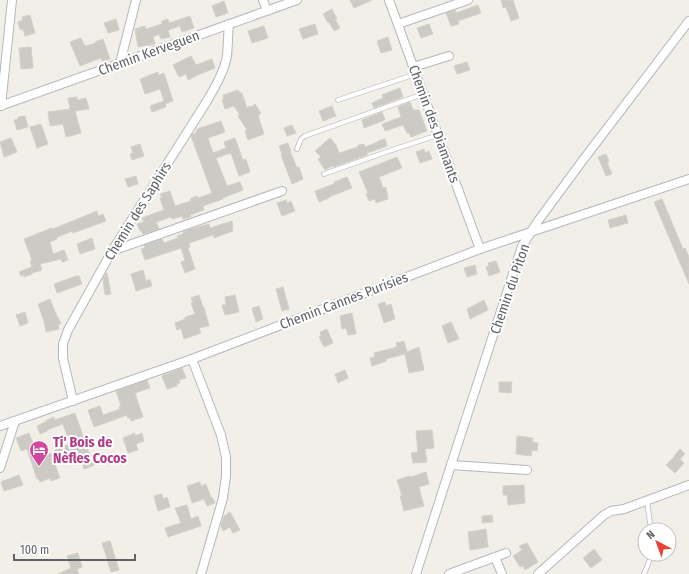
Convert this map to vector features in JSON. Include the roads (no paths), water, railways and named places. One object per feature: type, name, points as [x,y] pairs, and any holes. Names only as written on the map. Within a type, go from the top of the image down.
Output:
[{"type":"street","points":[[0,106],[12,0]]},
{"type":"street","points":[[120,63],[136,0]]},
{"type":"street","points":[[263,0],[267,11]]},
{"type":"street","name":"Chemin Kerveguen","points":[[0,106],[297,0]]},
{"type":"street","name":"Chemin des Diamants","points":[[389,0],[480,248]]},
{"type":"street","points":[[398,24],[468,0]]},
{"type":"street","name":"Chemin du Piton","points":[[416,574],[522,246],[583,160],[689,21]]},
{"type":"street","name":"Chemin des Saphirs","points":[[73,400],[63,358],[63,344],[68,330],[112,252],[207,101],[216,84],[227,55],[229,24]]},
{"type":"street","points":[[414,71],[449,56]]},
{"type":"street","name":"Chemin Cannes Purisies","points":[[0,426],[192,359],[480,248],[689,179]]},
{"type":"street","points":[[112,252],[282,192]]},
{"type":"street","points":[[192,359],[221,435],[226,457],[226,476],[223,498],[201,574]]},
{"type":"street","points":[[0,468],[15,421]]},
{"type":"street","points":[[450,465],[527,470]]},
{"type":"street","points":[[538,574],[604,515],[689,485]]},
{"type":"street","points":[[449,574],[506,553]]},
{"type":"street","points":[[495,557],[502,574]]},
{"type":"lane","points":[[338,100],[414,71]]},
{"type":"lane","points":[[298,149],[301,139],[305,136],[423,94]]},
{"type":"lane","points":[[324,174],[438,135]]},
{"type":"lane","points":[[647,501],[650,522]]},
{"type":"lane","points":[[644,574],[649,562]]},
{"type":"place","name":"Ti' Bois de Nèfles Cocos","points":[[39,467]]}]
